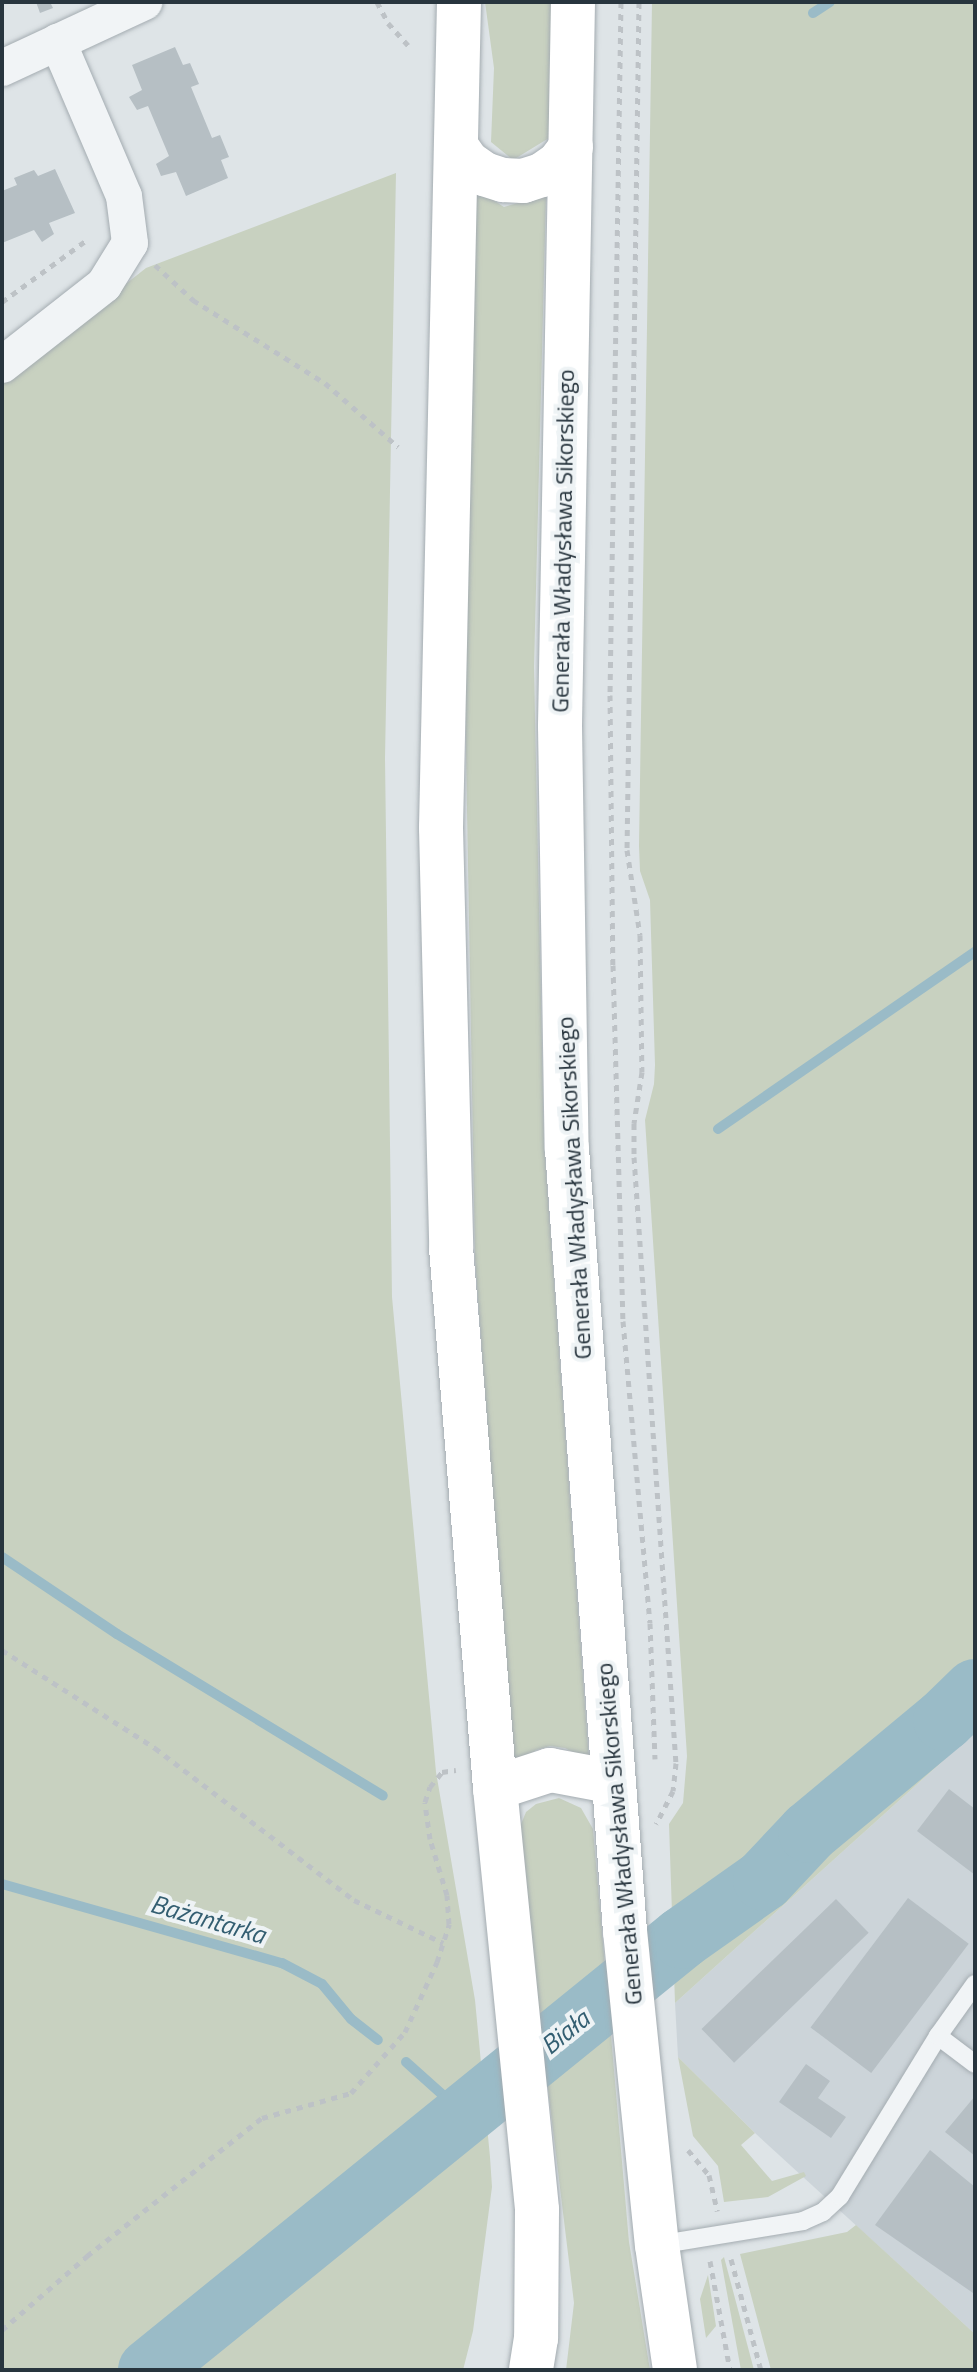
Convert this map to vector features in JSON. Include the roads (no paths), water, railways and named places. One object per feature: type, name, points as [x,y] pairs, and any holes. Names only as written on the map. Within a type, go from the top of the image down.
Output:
[{"type":"main road","points":[[459,2],[441,828],[451,1248],[494,1776],[537,2210],[536,2338],[531,2370]]},
{"type":"main road","name":"Generała Władysława Sikorskiego","points":[[573,2],[560,726],[567,1149],[634,1777],[625,1931],[657,2245],[675,2370]]},
{"type":"main road","points":[[456,146],[467,162],[484,174],[513,181],[542,175],[559,163],[571,147]]},
{"type":"main road","points":[[494,1776],[550,1770],[634,1777]]},
{"type":"street","points":[[2,68],[144,2]]},
{"type":"street","points":[[2,365],[104,285],[124,196],[58,42]]},
{"type":"lane","points":[[657,2245],[803,2221],[823,2212],[840,2196],[938,2036],[975,1984]]},
{"type":"lane","points":[[938,2036],[975,2064]]},
{"type":"waterway","points":[[813,13],[830,2]]},
{"type":"waterway","points":[[718,1129],[975,952]]},
{"type":"waterway","points":[[2,1557],[117,1634],[383,1796]]},
{"type":"waterway","name":"Biała","points":[[149,2370],[682,1938],[764,1880],[809,1832],[944,1720],[975,1690]]},
{"type":"waterway","name":"Bażantarka","points":[[2,1884],[282,1963],[322,1984],[351,2019],[378,2040]]},
{"type":"waterway","name":"Bażantarka","points":[[406,2062],[463,2113]]}]
